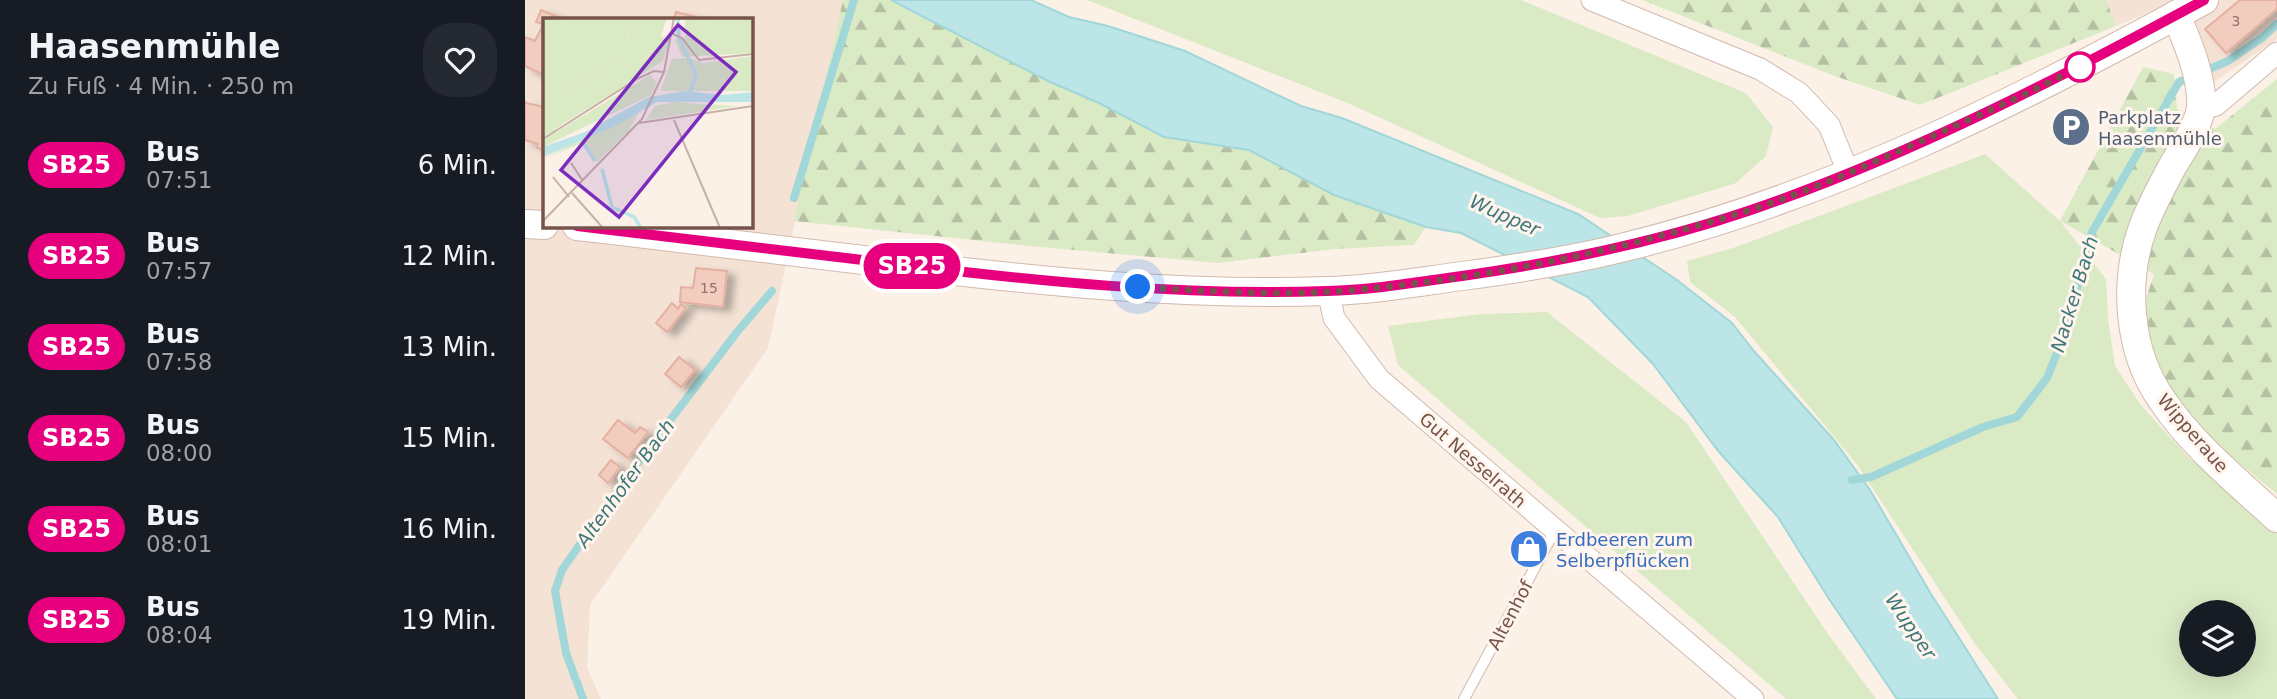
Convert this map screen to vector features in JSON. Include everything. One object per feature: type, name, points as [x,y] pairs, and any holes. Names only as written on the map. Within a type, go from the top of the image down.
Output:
[{"type":"main road","points":[[594,228],[1027,280],[1221,292],[1331,305],[1375,288],[1505,270],[1620,248],[1749,211],[1849,174],[2064,75],[2204,0]]},
{"type":"main road","points":[[2176,15],[2191,53],[2201,101]]},
{"type":"main road","name":"Wipperaue","points":[[2201,101],[2153,203],[2137,248],[2132,314],[2137,349],[2140,361],[2162,401],[2211,457],[2277,519]]},
{"type":"main road","points":[[525,224],[543,225]]},
{"type":"street","points":[[1592,0],[1759,69],[1799,93],[1829,125],[1849,174]]},
{"type":"street","points":[[2201,101],[2217,105],[2277,53]]},
{"type":"street","name":"Gut Nesselrath","points":[[1331,305],[1380,379],[1753,699]]},
{"type":"lane","name":"Altenhof","points":[[1464,699],[1555,530]]},
{"type":"shaded area","points":[[525,0],[843,0],[768,348],[590,605],[587,668],[601,699],[525,699]]},
{"type":"shaded area","points":[[2106,0],[2179,0],[2116,26]]},
{"type":"shaded area","points":[[2179,0],[2277,0],[2277,39],[2211,84]]},
{"type":"green space","points":[[843,0],[891,0],[1163,137],[1249,150],[1291,171],[1426,227],[1414,245],[1335,249],[1218,263],[794,221]]},
{"type":"green space","points":[[1087,0],[1521,0],[1746,93],[1773,127],[1766,156],[1736,183],[1628,216],[1600,218],[1350,104]]},
{"type":"green space","points":[[1642,0],[2106,0],[2116,26],[1920,105],[1832,75]]},
{"type":"green space","points":[[2143,67],[2174,74],[2177,109],[2215,129],[2277,79],[2277,494],[2221,448],[2175,396],[2158,372],[2148,340],[2145,302],[2154,274],[2060,221]]},
{"type":"green space","points":[[1985,154],[2060,221],[2106,279],[2108,319],[2115,366],[2140,404],[2189,458],[2277,530],[2277,699],[2018,699],[1975,644],[1856,463],[1735,317],[1690,282],[1687,261],[1736,247]]},
{"type":"green space","points":[[1547,312],[1686,422],[1828,634],[1876,699],[1786,699],[1398,365],[1388,326],[1480,314]]},
{"type":"water","name":"Wupper","points":[[891,0],[1031,0],[1069,17],[1108,26],[1185,51],[1301,106],[1342,118],[1578,214],[1677,280],[1732,323],[1834,440],[1870,490],[1931,594],[1998,699],[1897,699],[1829,599],[1778,517],[1719,452],[1653,364],[1588,297],[1461,233],[1426,227],[1334,195],[1249,150],[1164,137]]},
{"type":"building","points":[[2240,0],[2277,0],[2277,9],[2226,53],[2205,29]]},
{"type":"building","points":[[541,10],[561,18],[543,18],[543,24],[536,22]]},
{"type":"building","points":[[676,12],[700,18],[674,18]]},
{"type":"building","points":[[543,25],[543,75],[525,66],[525,37],[535,41]]},
{"type":"building","points":[[525,101],[543,107],[543,150],[537,148],[538,144],[525,140]]},
{"type":"building","points":[[696,268],[727,271],[723,307],[680,302],[681,287],[693,288]]},
{"type":"building","points":[[672,303],[678,309],[681,304],[686,308],[667,332],[656,323]]},
{"type":"building","points":[[679,357],[695,370],[681,387],[665,374]]},
{"type":"building","points":[[618,420],[635,433],[640,427],[648,432],[628,458],[603,439]]},
{"type":"building","points":[[611,460],[620,467],[608,483],[599,475]]},
{"type":"waterway","name":"Altenhofer Bach","points":[[794,198],[854,0]]},
{"type":"waterway","name":"Nacker Bach","points":[[1852,480],[1871,477],[1983,427],[2017,417],[2047,378],[2065,333],[2092,232],[2179,82],[2228,61],[2262,38],[2277,24]]},
{"type":"waterway","name":"Altenhofer Bach","points":[[583,699],[566,653],[555,591],[562,570],[627,477],[737,332],[772,291]]},
{"type":"bus line","name":"SB25","points":[[594,228],[1027,280],[1221,292],[1375,288],[1505,270],[1620,248],[1749,211],[1849,174],[2064,75],[2204,0]]},
{"type":"place","name":"Parkplatz Haasenmühle","points":[[2071,127]]},
{"type":"place","name":"Erdbeeren zum Selberpflücken","points":[[1529,549]]},
{"type":"route","points":[[1138,287],[1221,292],[1375,288],[1505,270],[1620,248],[1749,211],[1849,174],[2080,67]]}]
